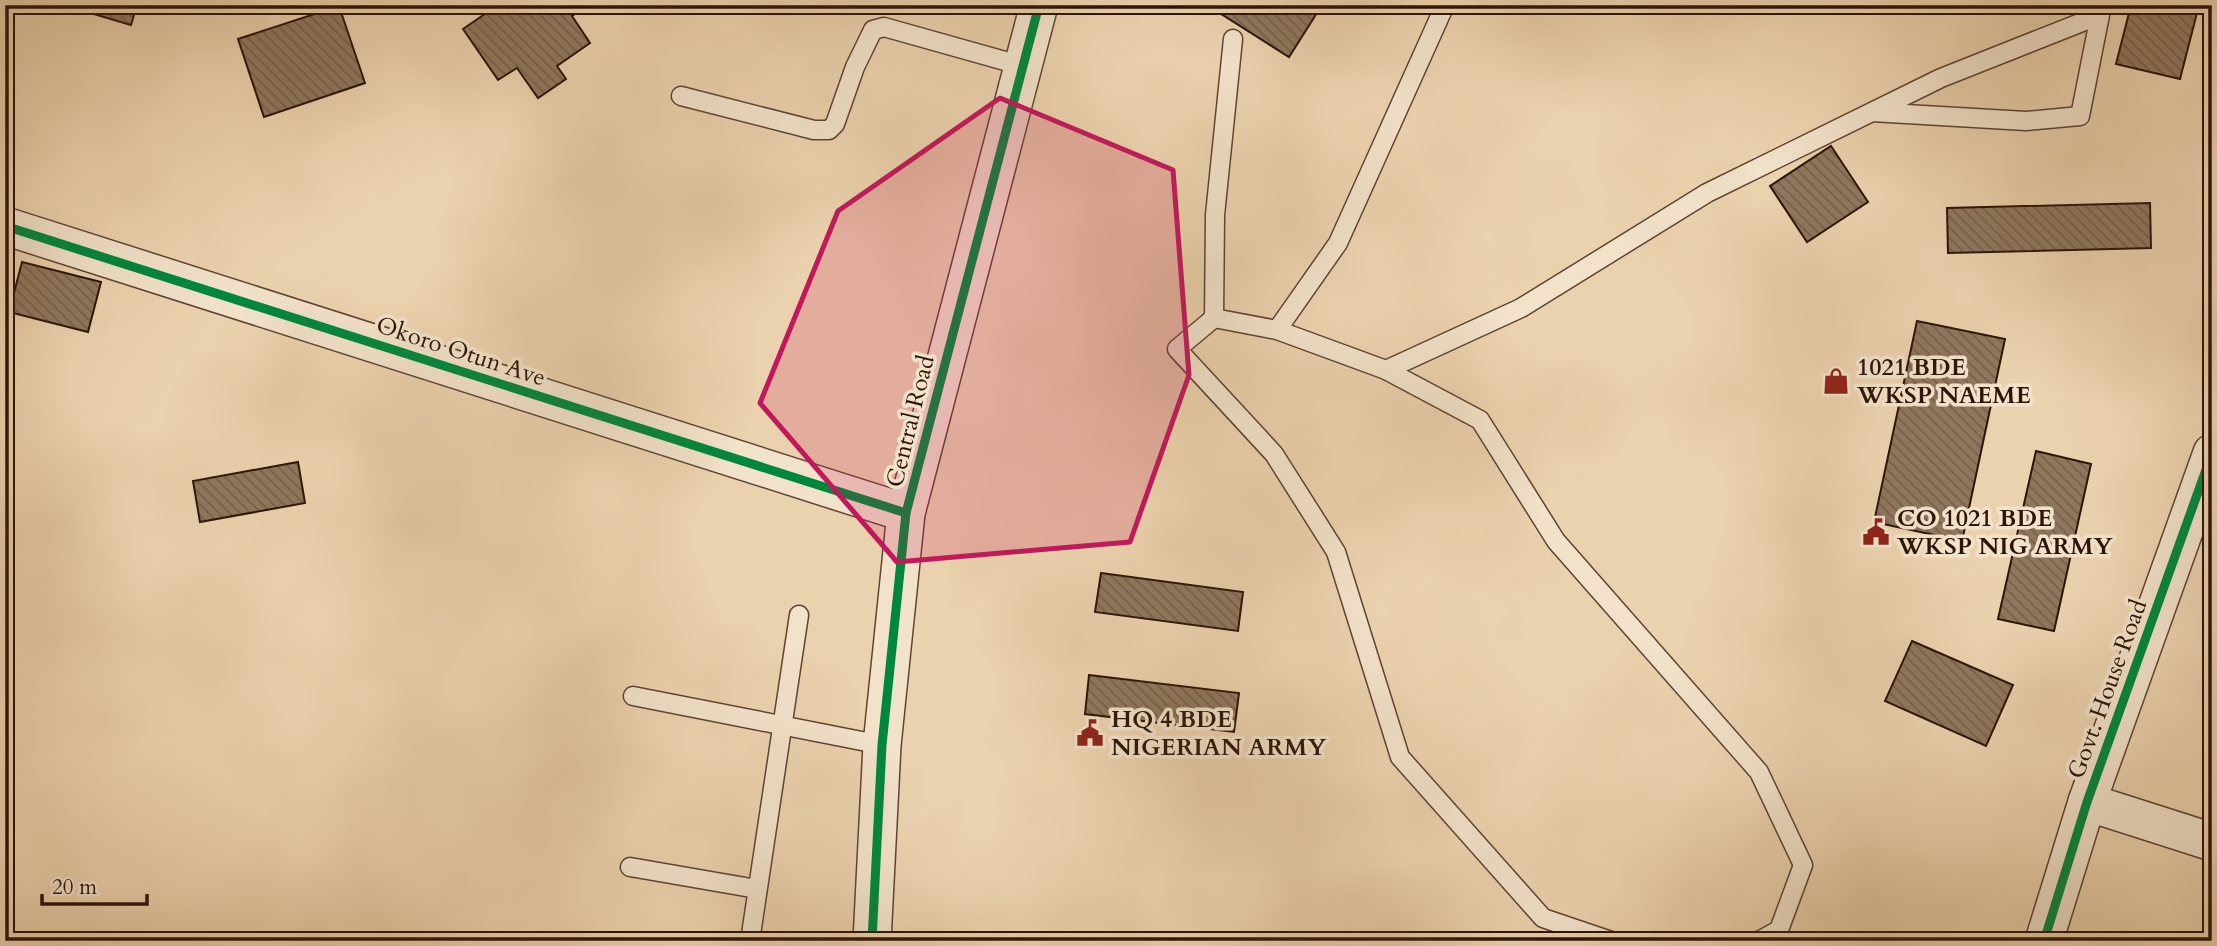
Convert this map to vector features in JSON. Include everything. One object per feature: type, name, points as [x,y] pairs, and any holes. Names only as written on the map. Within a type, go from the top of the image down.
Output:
[{"type":"street","name":"Central Road","points":[[872,941],[882,745],[906,513],[1039,5]]},
{"type":"street","name":"Okoro Otun Ave","points":[[5,226],[906,513]]},
{"type":"street","name":"Govt. House Road","points":[[2044,941],[2087,802],[2212,453]]},
{"type":"street","points":[[2087,802],[2212,842]]},
{"type":"lane","points":[[1277,330],[1338,243],[1446,5]]},
{"type":"lane","points":[[1385,370],[1521,308],[1707,193],[1941,78],[2101,10]]},
{"type":"lane","points":[[1872,112],[2026,121],[2080,116],[2101,10]]},
{"type":"lane","points":[[681,96],[814,130],[829,130],[835,124],[855,68],[873,30],[884,27],[1023,66]]},
{"type":"lane","points":[[1233,38],[1215,215],[1214,318],[1177,349],[1274,454],[1336,552],[1400,757],[1543,918],[1611,941]]},
{"type":"lane","points":[[1214,318],[1277,330],[1385,370],[1480,421],[1556,541],[1759,772],[1803,865],[1779,930],[1759,941]]},
{"type":"lane","points":[[750,941],[799,615]]},
{"type":"lane","points":[[633,696],[882,745]]},
{"type":"lane","points":[[630,867],[757,889]]},
{"type":"highlighted area","points":[[1000,98],[1173,170],[1189,375],[1130,542],[897,562],[760,403],[838,211]]},
{"type":"building","points":[[63,5],[137,5],[131,25]]},
{"type":"building","points":[[498,5],[588,5],[572,16],[590,43],[557,66],[566,79],[538,98],[517,68],[498,80],[463,29]]},
{"type":"building","points":[[1207,5],[1322,5],[1289,57]]},
{"type":"building","points":[[2131,5],[2199,5],[2180,79],[2116,64]]},
{"type":"building","points":[[339,6],[365,83],[264,117],[238,39]]},
{"type":"building","points":[[1831,146],[1868,202],[1807,242],[1770,186]]},
{"type":"building","points":[[2150,203],[2151,248],[1948,253],[1947,208]]},
{"type":"building","points":[[22,262],[101,282],[88,332],[9,312]]},
{"type":"building","points":[[1917,321],[2005,339],[1962,541],[1874,522]]},
{"type":"building","points":[[2036,451],[2091,464],[2054,631],[1998,619]]},
{"type":"building","points":[[298,462],[305,503],[200,522],[193,481]]},
{"type":"building","points":[[1101,573],[1243,592],[1238,631],[1095,612]]},
{"type":"building","points":[[1912,641],[2013,685],[1986,746],[1885,701]]},
{"type":"building","points":[[1089,675],[1239,693],[1234,732],[1085,714]]},
{"type":"cycle path","points":[[872,941],[882,745],[906,513],[1039,5]]},
{"type":"cycle path","points":[[5,226],[906,513]]},
{"type":"cycle path","points":[[2044,941],[2087,802],[2212,453]]},
{"type":"place","name":"1021 BDE WKSP NAEME","points":[[1836,381]]},
{"type":"place","name":"CO 1021 BDE WKSP NIG ARMY","points":[[1876,532]]},
{"type":"place","name":"HQ 4 BDE NIGERIAN ARMY","points":[[1090,733]]}]
